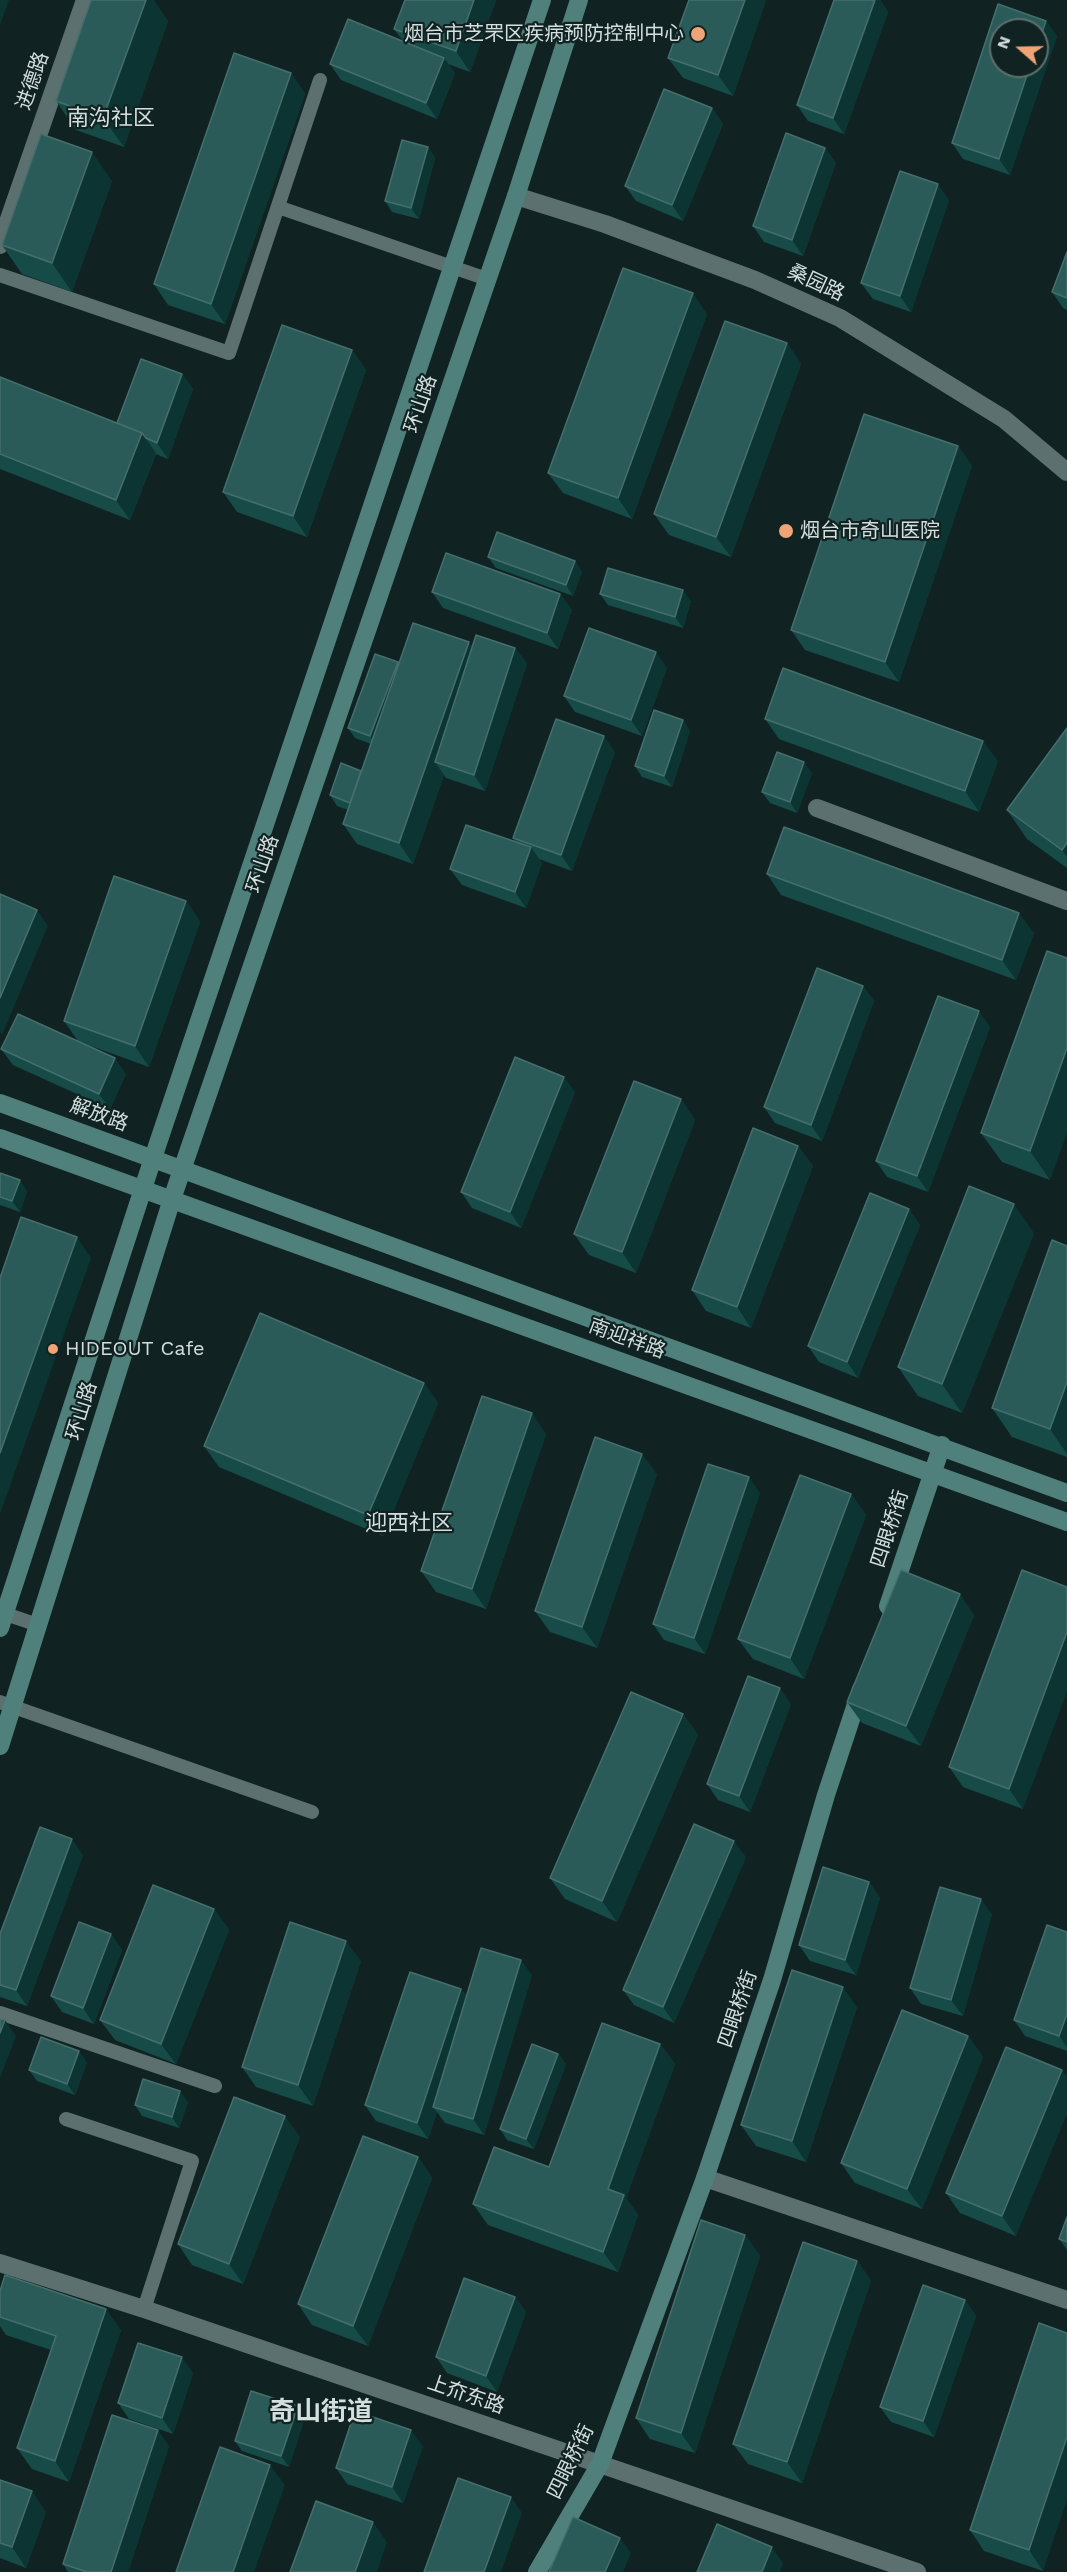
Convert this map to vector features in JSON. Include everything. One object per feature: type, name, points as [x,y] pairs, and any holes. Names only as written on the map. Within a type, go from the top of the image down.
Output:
[{"type":"main road","name":"环山路","points":[[2,1618],[153,1158],[542,0]]},
{"type":"main road","name":"环山路","points":[[0,1746],[6,1704],[38,1625],[172,1199],[516,195],[579,0]]},
{"type":"main road","name":"解放路","points":[[0,1103],[182,1169]]},
{"type":"main road","points":[[0,1138],[172,1199]]},
{"type":"main road","name":"南迎祥路","points":[[182,1169],[942,1445],[1067,1493]]},
{"type":"main road","name":"南迎祥路","points":[[172,1199],[1067,1522]]},
{"type":"main road","name":"四眼桥街","points":[[881,1628],[942,1445]]},
{"type":"main road","name":"四眼桥街","points":[[537,2572],[600,2464],[705,2178],[772,1980],[826,1795],[867,1673]]},
{"type":"street","name":"进德路","points":[[0,245],[85,0]]},
{"type":"street","name":"桑园路","points":[[516,195],[605,224],[734,272],[840,318],[1004,419],[1067,472]]},
{"type":"street","points":[[817,808],[1067,901]]},
{"type":"street","points":[[705,2178],[1067,2300]]},
{"type":"street","name":"上夼东路","points":[[0,2264],[144,2309],[917,2572]]},
{"type":"lane","points":[[0,275],[228,353],[320,80]]},
{"type":"lane","points":[[278,207],[487,279]]},
{"type":"lane","points":[[2,1618],[38,1625]]},
{"type":"lane","points":[[6,1704],[312,1812]]},
{"type":"lane","points":[[0,2013],[215,2086]]},
{"type":"lane","points":[[66,2119],[192,2161],[144,2309]]},
{"type":"building","points":[[91,0],[146,0],[103,118],[56,101]]},
{"type":"building","points":[[405,0],[474,0],[456,51],[394,29]]},
{"type":"building","points":[[689,0],[745,0],[718,75],[668,58]]},
{"type":"building","points":[[834,0],[875,0],[833,118],[797,105]]},
{"type":"building","points":[[998,4],[1038,18],[993,18]]},
{"type":"building","points":[[348,19],[444,58],[426,103],[330,64]]},
{"type":"building","points":[[989,31],[989,78],[1026,78],[999,159],[952,143]]},
{"type":"building","points":[[234,53],[291,73],[211,304],[154,284]]},
{"type":"building","points":[[664,89],[712,108],[672,205],[625,186]]},
{"type":"building","points":[[786,133],[825,148],[792,240],[753,226]]},
{"type":"building","points":[[41,134],[92,152],[52,263],[2,245]]},
{"type":"building","points":[[402,140],[428,147],[411,208],[385,201]]},
{"type":"building","points":[[900,171],[938,184],[900,296],[861,283]]},
{"type":"building","points":[[1067,252],[1067,298],[1052,292]]},
{"type":"building","points":[[623,268],[693,293],[618,498],[548,473]]},
{"type":"building","points":[[725,321],[787,343],[716,537],[654,514]]},
{"type":"building","points":[[282,325],[352,350],[293,516],[223,492]]},
{"type":"building","points":[[141,359],[182,374],[157,443],[146,438],[142,433],[117,423]]},
{"type":"building","points":[[0,377],[142,433],[116,500],[0,454]]},
{"type":"building","points":[[864,414],[958,446],[885,662],[791,630]]},
{"type":"building","points":[[497,532],[575,561],[566,585],[488,557]]},
{"type":"building","points":[[446,553],[560,594],[547,633],[432,592]]},
{"type":"building","points":[[608,568],[683,590],[675,617],[600,594]]},
{"type":"building","points":[[413,623],[469,642],[399,843],[343,824]]},
{"type":"building","points":[[589,628],[656,652],[631,720],[564,696]]},
{"type":"building","points":[[476,635],[515,648],[474,775],[435,762]]},
{"type":"building","points":[[375,654],[398,662],[370,736],[348,728]]},
{"type":"building","points":[[783,668],[983,741],[965,791],[765,719]]},
{"type":"building","points":[[654,710],[683,720],[664,776],[635,766]]},
{"type":"building","points":[[556,719],[604,736],[561,855],[513,838]]},
{"type":"building","points":[[1067,728],[1067,843],[1062,850],[1007,810]]},
{"type":"building","points":[[777,752],[804,762],[790,802],[762,792]]},
{"type":"building","points":[[341,763],[361,771],[350,803],[330,795]]},
{"type":"building","points":[[466,825],[531,847],[515,892],[450,869]]},
{"type":"building","points":[[784,827],[1019,913],[1002,960],[767,874]]},
{"type":"building","points":[[114,876],[186,901],[135,1046],[64,1021]]},
{"type":"building","points":[[0,894],[37,910],[0,998]]},
{"type":"building","points":[[1047,951],[1067,958],[1067,1048],[1030,1151],[981,1133]]},
{"type":"building","points":[[817,968],[863,986],[811,1125],[764,1107]]},
{"type":"building","points":[[938,996],[979,1011],[917,1176],[876,1161]]},
{"type":"building","points":[[18,1014],[115,1058],[99,1094],[1,1049]]},
{"type":"building","points":[[515,1057],[564,1077],[510,1212],[461,1192]]},
{"type":"building","points":[[634,1081],[681,1099],[622,1252],[574,1234]]},
{"type":"building","points":[[753,1128],[798,1146],[737,1307],[692,1290]]},
{"type":"building","points":[[0,1173],[20,1180],[12,1201],[0,1197]]},
{"type":"building","points":[[969,1186],[1014,1204],[942,1384],[898,1367]]},
{"type":"building","points":[[870,1193],[909,1209],[847,1362],[808,1346]]},
{"type":"building","points":[[21,1217],[77,1237],[0,1453],[0,1278]]},
{"type":"building","points":[[1052,1240],[1067,1246],[1067,1382],[1050,1429],[992,1408]]},
{"type":"building","points":[[260,1313],[424,1383],[368,1515],[204,1446]]},
{"type":"building","points":[[482,1396],[532,1413],[472,1589],[421,1571]]},
{"type":"building","points":[[595,1437],[642,1454],[582,1627],[535,1611]]},
{"type":"building","points":[[708,1464],[749,1477],[694,1638],[653,1624]]},
{"type":"building","points":[[800,1475],[851,1494],[790,1658],[738,1639]]},
{"type":"building","points":[[901,1570],[960,1594],[906,1726],[847,1702]]},
{"type":"building","points":[[1022,1570],[1067,1587],[1067,1632],[1009,1789],[949,1767]]},
{"type":"building","points":[[748,1676],[780,1688],[739,1796],[707,1784]]},
{"type":"building","points":[[631,1692],[683,1714],[602,1901],[550,1878]]},
{"type":"building","points":[[694,1824],[734,1841],[663,2007],[623,1990]]},
{"type":"building","points":[[40,1827],[72,1839],[16,1990],[0,1985],[0,1934]]},
{"type":"building","points":[[823,1867],[869,1882],[845,1960],[799,1945]]},
{"type":"building","points":[[153,1885],[214,1909],[161,2044],[100,2020]]},
{"type":"building","points":[[940,1887],[981,1899],[951,2000],[910,1988]]},
{"type":"building","points":[[79,1922],[111,1934],[83,2008],[51,1996]]},
{"type":"building","points":[[290,1922],[346,1941],[298,2085],[242,2067]]},
{"type":"building","points":[[1047,1925],[1067,1932],[1067,2014],[1059,2036],[1014,2020]]},
{"type":"building","points":[[481,1948],[521,1960],[473,2119],[433,2107]]},
{"type":"building","points":[[792,1970],[843,1987],[792,2141],[741,2125]]},
{"type":"building","points":[[410,1972],[461,1989],[417,2123],[365,2105]]},
{"type":"building","points":[[902,2010],[968,2036],[907,2189],[841,2163]]},
{"type":"building","points":[[0,2019],[5,2020],[0,2033]]},
{"type":"building","points":[[602,2023],[660,2044],[608,2189],[624,2195],[603,2252],[473,2204],[494,2147],[549,2167]]},
{"type":"building","points":[[41,2037],[79,2051],[67,2084],[29,2070]]},
{"type":"building","points":[[532,2044],[558,2054],[526,2139],[500,2129]]},
{"type":"building","points":[[1006,2047],[1062,2070],[1002,2216],[946,2193]]},
{"type":"building","points":[[143,2079],[180,2091],[172,2117],[135,2105]]},
{"type":"building","points":[[234,2097],[285,2116],[229,2264],[178,2244]]},
{"type":"building","points":[[363,2136],[418,2157],[353,2326],[298,2304]]},
{"type":"building","points":[[1067,2217],[1067,2242],[1059,2239]]},
{"type":"building","points":[[701,2220],[745,2235],[681,2433],[636,2418]]},
{"type":"building","points":[[803,2242],[857,2261],[787,2462],[733,2444]]},
{"type":"building","points":[[5,2275],[106,2309],[55,2461],[17,2448],[56,2336],[0,2317],[0,2291]]},
{"type":"building","points":[[464,2278],[515,2297],[486,2376],[436,2357]]},
{"type":"building","points":[[923,2285],[965,2300],[923,2421],[880,2407]]},
{"type":"building","points":[[1039,2323],[1067,2333],[1067,2437],[1029,2550],[970,2530]]},
{"type":"building","points":[[138,2343],[182,2357],[162,2418],[118,2403]]},
{"type":"building","points":[[251,2391],[298,2406],[281,2456],[235,2441]]},
{"type":"building","points":[[355,2411],[411,2430],[392,2487],[336,2468]]},
{"type":"building","points":[[112,2415],[158,2430],[111,2572],[87,2572],[63,2564]]},
{"type":"building","points":[[220,2447],[270,2465],[233,2572],[176,2572]]},
{"type":"building","points":[[458,2478],[511,2497],[484,2572],[424,2572]]},
{"type":"building","points":[[0,2480],[32,2491],[12,2547],[0,2543]]},
{"type":"building","points":[[316,2501],[373,2522],[355,2572],[290,2572]]},
{"type":"building","points":[[573,2517],[620,2538],[605,2572],[549,2572]]},
{"type":"building","points":[[717,2524],[772,2547],[762,2572],[697,2572]]},
{"type":"place","name":"烟台市芝罘区疾病预防控制中心","points":[[698,34]]},
{"type":"place","name":"烟台市奇山医院","points":[[786,531]]},
{"type":"place","name":"HIDEOUT Cafe","points":[[53,1349]]},
{"type":"district","name":"南沟社区","points":[[111,119]]},
{"type":"district","name":"迎西社区","points":[[409,1524]]},
{"type":"district","name":"奇山街道","points":[[321,2412]]}]
